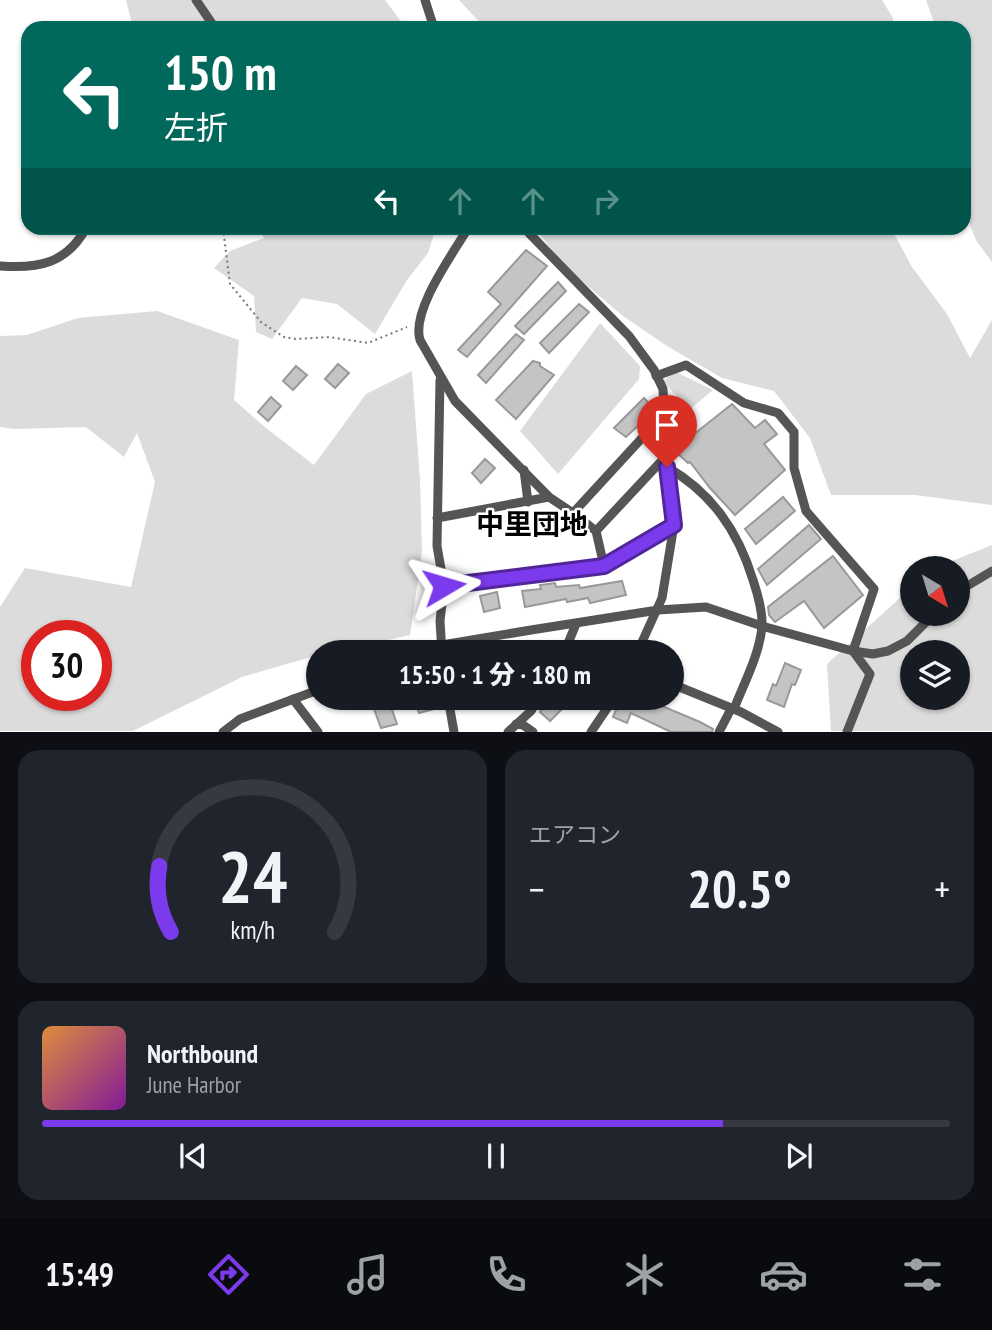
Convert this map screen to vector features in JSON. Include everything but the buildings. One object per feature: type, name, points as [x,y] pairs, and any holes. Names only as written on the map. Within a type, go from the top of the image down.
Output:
[{"type":"street","points":[[196,0],[210,21]]},
{"type":"street","points":[[425,0],[432,21]]},
{"type":"street","points":[[0,267],[18,268],[54,261],[77,245],[82,235]]},
{"type":"street","points":[[464,235],[420,314],[420,340],[455,401],[549,497],[596,531],[604,566]]},
{"type":"street","points":[[531,235],[629,336],[663,389],[667,467],[674,525],[658,610],[644,640]]},
{"type":"street","points":[[656,376],[686,365],[744,403],[778,413],[794,432],[794,468],[806,511],[874,589],[853,651]]},
{"type":"street","points":[[440,378],[437,546],[444,586],[440,621],[441,640]]},
{"type":"street","points":[[573,513],[665,413]]},
{"type":"street","points":[[596,531],[667,455]]},
{"type":"street","points":[[667,467],[681,475],[713,504],[734,531],[759,599],[762,626],[755,654],[732,709],[719,732]]},
{"type":"street","points":[[524,470],[527,502]]},
{"type":"street","points":[[437,518],[549,497]]},
{"type":"street","points":[[444,586],[604,566],[674,525]]},
{"type":"street","points":[[970,584],[992,571]]},
{"type":"street","points":[[490,640],[658,610],[706,607],[762,626],[873,654],[888,651],[906,641],[922,626]]},
{"type":"street","points":[[569,640],[576,624]]},
{"type":"street","points":[[847,732],[870,674],[853,651]]},
{"type":"street","points":[[684,689],[779,732]]},
{"type":"street","points":[[223,732],[240,719],[306,694]]},
{"type":"street","points":[[293,699],[318,732]]},
{"type":"street","points":[[450,710],[454,732]]},
{"type":"street","points":[[508,732],[532,710]]},
{"type":"street","points":[[591,732],[606,710]]},
{"type":"street","points":[[516,724],[533,732]]},
{"type":"path","points":[[224,235],[230,284],[261,322],[284,337],[296,340],[329,337],[369,343],[418,323]]},
{"type":"shaded area","points":[[126,0],[385,0],[401,21],[131,21]]},
{"type":"shaded area","points":[[459,0],[882,0],[893,18],[893,21],[478,21]]},
{"type":"shaded area","points":[[926,0],[992,0],[992,262],[976,240],[971,228],[971,21],[934,21]]},
{"type":"shaded area","points":[[262,235],[434,235],[428,253],[407,280],[375,334],[337,304],[302,298],[272,339],[256,332],[254,296],[214,268],[230,251],[264,238]]},
{"type":"shaded area","points":[[540,235],[895,235],[912,267],[947,314],[970,358],[992,320],[992,505],[915,495],[831,495],[810,438],[774,391],[722,378],[667,346],[623,316],[564,266]]},
{"type":"shaded area","points":[[157,311],[239,340],[234,400],[314,465],[366,394],[412,371],[422,552],[410,635],[388,640],[306,640],[306,658],[242,677],[133,731],[0,731],[0,607],[25,568],[131,587],[155,482],[137,433],[124,457],[86,427],[0,427],[0,336],[27,335],[78,318]]},
{"type":"shaded area","points":[[600,323],[640,366],[639,379],[558,474],[520,431]]},
{"type":"shaded area","points":[[676,372],[713,390],[678,419],[674,405],[677,396],[662,381]]},
{"type":"shaded area","points":[[992,545],[992,731],[831,731],[827,664],[900,598],[900,626],[970,626],[970,556],[964,556]]},
{"type":"district","name":"中里団地","points":[[532,524]]},
{"type":"route","points":[[444,586],[604,566],[674,525],[667,467]]}]
